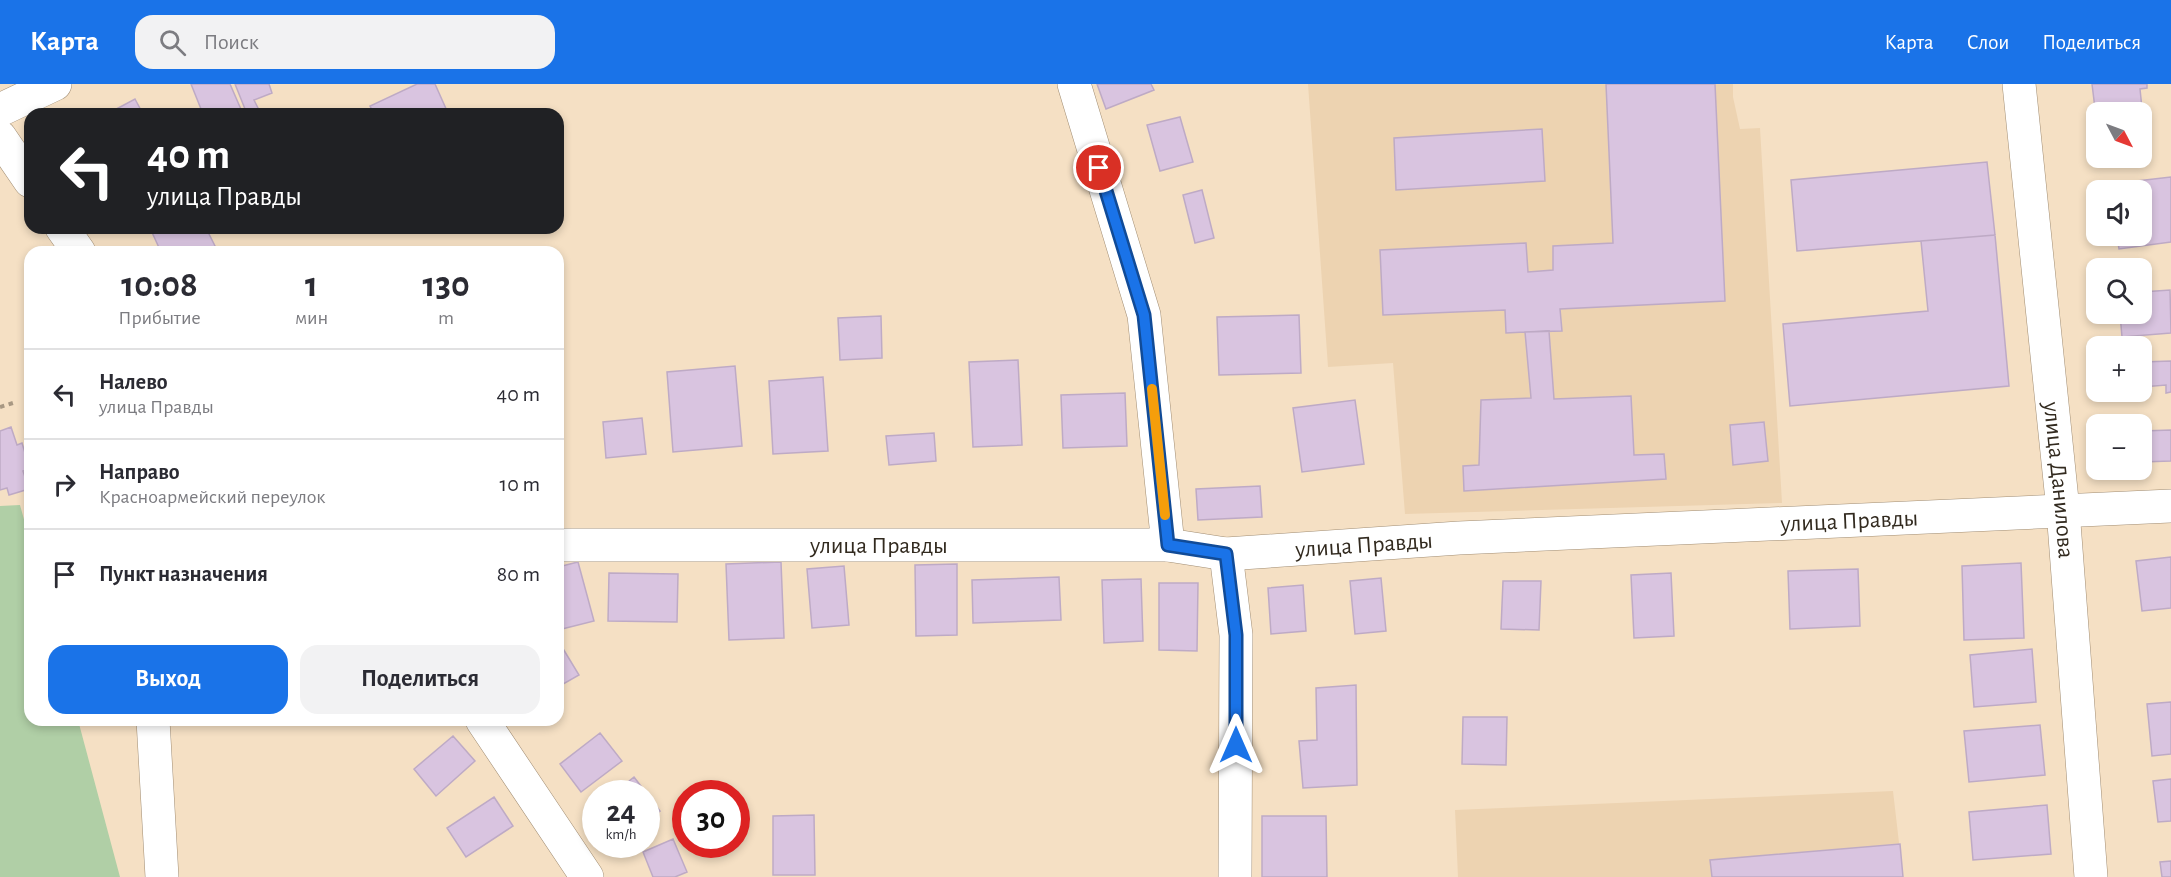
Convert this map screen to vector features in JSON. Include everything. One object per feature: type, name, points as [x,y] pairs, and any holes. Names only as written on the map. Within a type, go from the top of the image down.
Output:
[{"type":"street","points":[[0,110],[55,84]]},
{"type":"street","points":[[1074,84],[1144,315],[1168,545]]},
{"type":"street","name":"улица Данилова","points":[[2019,84],[2063,510],[2091,877]]},
{"type":"street","points":[[0,137],[24,172]]},
{"type":"street","name":"улица Правды","points":[[564,545],[1168,545],[1226,554],[1459,538],[2171,506]]},
{"type":"street","points":[[1226,554],[1236,635],[1235,877]]},
{"type":"street","points":[[153,726],[162,877]]},
{"type":"street","points":[[486,726],[587,877]]},
{"type":"path","points":[[0,407],[13,402]]},
{"type":"shaded area","points":[[1308,84],[1733,84],[1733,97],[1740,129],[1760,128],[1782,503],[1405,514],[1393,363],[1328,367]]},
{"type":"shaded area","points":[[1893,791],[1903,877],[1458,877],[1455,810]]},
{"type":"green space","points":[[20,505],[24,519],[24,726],[80,726],[120,877],[0,877],[0,506]]},
{"type":"building","points":[[191,84],[230,84],[240,108],[201,108]]},
{"type":"building","points":[[235,84],[269,84],[272,93],[254,100],[258,108],[245,108]]},
{"type":"building","points":[[417,84],[435,84],[446,108],[371,108],[370,106]]},
{"type":"building","points":[[1097,84],[1151,84],[1154,90],[1106,109]]},
{"type":"building","points":[[1606,84],[1715,84],[1725,301],[1560,309],[1562,331],[1506,333],[1505,310],[1383,315],[1380,250],[1526,243],[1528,272],[1553,270],[1553,246],[1613,243]]},
{"type":"building","points":[[2092,84],[2147,84],[2147,88],[2140,89],[2141,102],[2094,102]]},
{"type":"building","points":[[135,99],[140,108],[118,108]]},
{"type":"building","points":[[1180,117],[1193,162],[1160,171],[1147,125]]},
{"type":"building","points":[[1542,129],[1545,181],[1396,190],[1394,138]]},
{"type":"building","points":[[1987,162],[1995,235],[1797,251],[1791,180]]},
{"type":"building","points":[[2171,177],[2171,242],[2152,245],[2152,180],[2145,180]]},
{"type":"building","points":[[1202,190],[1214,238],[1195,243],[1183,195]]},
{"type":"building","points":[[153,234],[209,234],[215,246],[158,246]]},
{"type":"building","points":[[1995,235],[2009,386],[1790,406],[1783,324],[1928,311],[1921,241]]},
{"type":"building","points":[[2119,246],[2141,246],[2119,249]]},
{"type":"building","points":[[2170,290],[2171,333],[2122,336],[2121,324],[2152,324],[2152,291]]},
{"type":"building","points":[[1299,315],[1301,373],[1219,375],[1217,317]]},
{"type":"building","points":[[881,316],[882,358],[840,360],[838,318]]},
{"type":"building","points":[[1549,331],[1554,399],[1631,396],[1634,455],[1664,454],[1666,479],[1464,491],[1463,466],[1479,465],[1481,400],[1531,398],[1525,332]]},
{"type":"building","points":[[1018,360],[1022,445],[973,447],[969,362]]},
{"type":"building","points":[[2171,361],[2171,392],[2166,393],[2166,385],[2152,386],[2152,362]]},
{"type":"building","points":[[735,366],[742,446],[673,452],[667,372]]},
{"type":"building","points":[[823,377],[828,451],[773,454],[769,381]]},
{"type":"building","points":[[1125,393],[1127,446],[1063,448],[1061,395]]},
{"type":"building","points":[[1355,400],[1364,464],[1302,472],[1293,408]]},
{"type":"building","points":[[642,418],[646,454],[606,458],[603,422]]},
{"type":"building","points":[[1764,422],[1768,461],[1733,465],[1730,425]]},
{"type":"building","points":[[11,427],[17,445],[22,443],[24,450],[24,490],[9,495],[7,488],[0,490],[0,431]]},
{"type":"building","points":[[2171,430],[2171,461],[2152,462],[2152,431]]},
{"type":"building","points":[[934,433],[936,461],[889,465],[886,436]]},
{"type":"building","points":[[1260,486],[1262,517],[1198,520],[1196,489]]},
{"type":"building","points":[[2171,557],[2171,608],[2142,611],[2136,561]]},
{"type":"building","points":[[578,562],[594,621],[564,628],[564,566]]},
{"type":"building","points":[[781,562],[784,638],[729,640],[726,564]]},
{"type":"building","points":[[2021,563],[2024,638],[1964,640],[1962,566]]},
{"type":"building","points":[[957,564],[957,635],[916,636],[915,565]]},
{"type":"building","points":[[844,566],[849,625],[812,628],[807,569]]},
{"type":"building","points":[[1858,569],[1860,626],[1790,629],[1788,571]]},
{"type":"building","points":[[609,573],[678,574],[677,622],[608,621]]},
{"type":"building","points":[[1671,573],[1674,636],[1634,638],[1631,575]]},
{"type":"building","points":[[1059,577],[1061,620],[973,623],[972,580]]},
{"type":"building","points":[[1381,578],[1386,631],[1355,634],[1350,581]]},
{"type":"building","points":[[1141,579],[1143,641],[1104,643],[1102,580]]},
{"type":"building","points":[[1503,581],[1541,581],[1539,630],[1501,629]]},
{"type":"building","points":[[1159,583],[1198,583],[1197,651],[1159,650]]},
{"type":"building","points":[[1303,585],[1306,631],[1271,634],[1268,588]]},
{"type":"building","points":[[2032,649],[2036,702],[1974,707],[1970,655]]},
{"type":"building","points":[[564,650],[579,675],[564,684]]},
{"type":"building","points":[[1356,685],[1357,785],[1303,788],[1299,741],[1317,740],[1316,688]]},
{"type":"building","points":[[2171,702],[2171,754],[2152,756],[2147,704]]},
{"type":"building","points":[[1463,717],[1507,717],[1506,765],[1462,764]]},
{"type":"building","points":[[2040,725],[2045,775],[1969,782],[1964,731]]},
{"type":"building","points":[[600,733],[622,761],[597,780],[582,780],[581,792],[560,764]]},
{"type":"building","points":[[453,736],[475,761],[436,796],[414,769]]},
{"type":"building","points":[[2171,779],[2171,821],[2158,822],[2153,781]]},
{"type":"building","points":[[494,797],[513,826],[466,857],[447,828]]},
{"type":"building","points":[[2047,805],[2051,854],[1973,860],[1969,812]]},
{"type":"building","points":[[814,815],[815,875],[773,875],[773,816]]},
{"type":"building","points":[[1262,816],[1326,816],[1327,877],[1262,877]]},
{"type":"building","points":[[672,839],[672,858],[681,858],[687,872],[675,877],[653,877],[645,858],[660,858],[660,845]]},
{"type":"building","points":[[1900,844],[1903,877],[1712,877],[1710,860]]},
{"type":"building","points":[[2171,861],[2171,877],[2162,877],[2160,862]]},
{"type":"slow traffic","points":[[1152,389],[1165,515]]},
{"type":"route","points":[[1099,168],[1144,315],[1168,545],[1226,554],[1236,635],[1236,745]]}]
